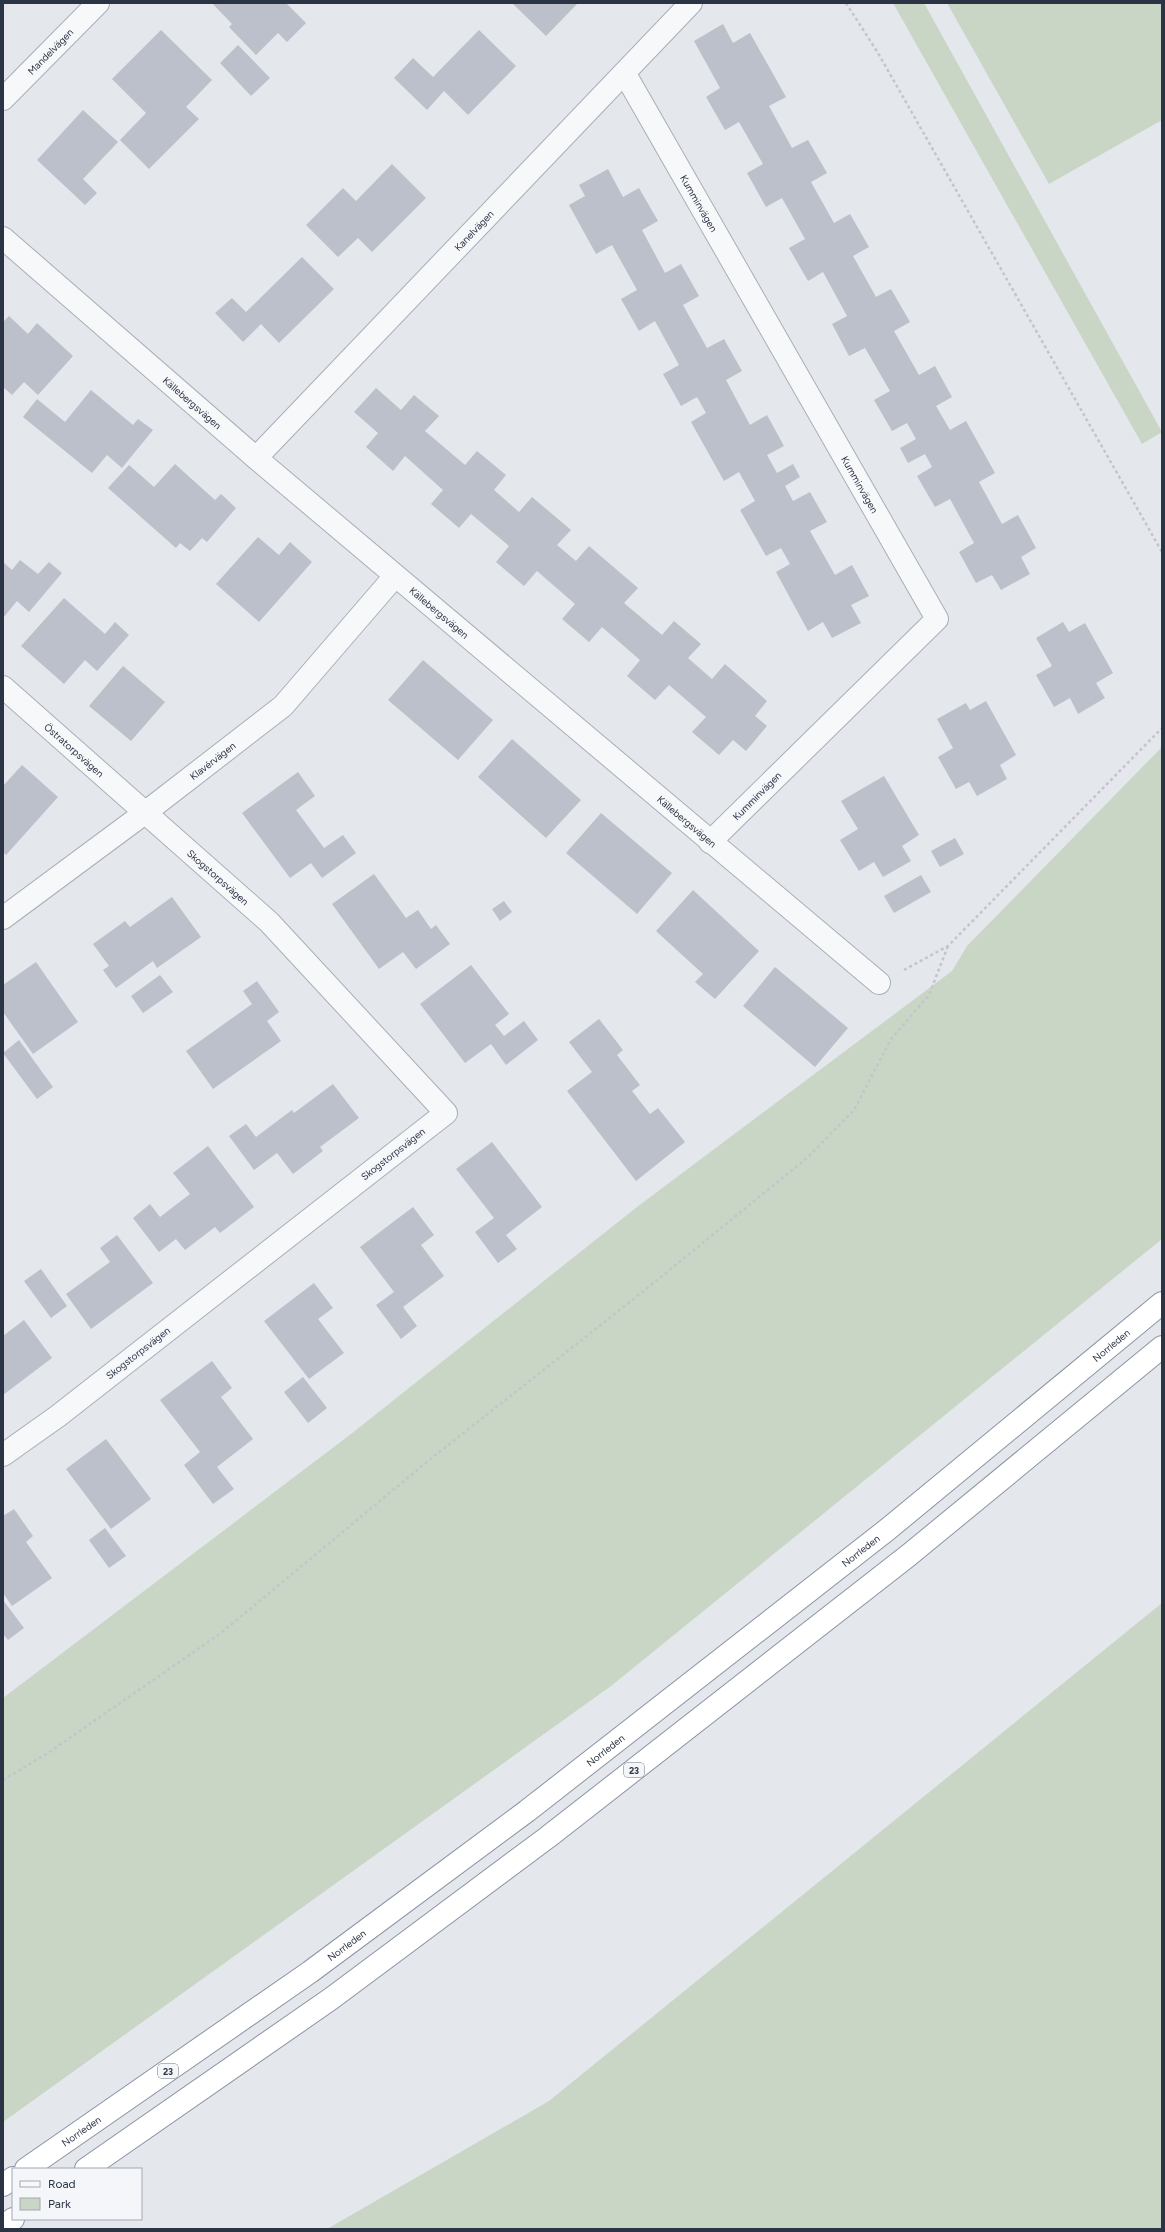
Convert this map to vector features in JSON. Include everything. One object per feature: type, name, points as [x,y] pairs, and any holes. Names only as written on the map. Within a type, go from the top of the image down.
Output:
[{"type":"highway","name":"Norrleden","points":[[27,2168],[310,1972],[527,1811],[888,1529],[1162,1303]]},
{"type":"highway","name":"23","points":[[87,2168],[332,1998],[548,1837],[909,1555],[1162,1347]]},
{"type":"highway","points":[[3,2185],[12,2179]]},
{"type":"highway","points":[[3,2226],[12,2220]]},
{"type":"street","name":"Mandelvägen","points":[[3,100],[98,3]]},
{"type":"street","name":"Kanelvägen","points":[[256,458],[625,74],[691,3]]},
{"type":"street","name":"Kumminvägen","points":[[625,74],[937,619],[710,842]]},
{"type":"street","name":"Källebergsvägen","points":[[3,238],[256,458],[879,983]]},
{"type":"street","name":"Klavérvägen","points":[[3,918],[146,812],[283,706],[395,576]]},
{"type":"street","name":"Östratorpsvägen","points":[[3,687],[146,812]]},
{"type":"street","name":"Skogstorpsvägen","points":[[3,1455],[58,1416],[446,1113],[269,922],[146,812]]},
{"type":"path","points":[[846,3],[878,53],[1162,552]]},
{"type":"path","points":[[879,983],[948,946],[1162,728]]},
{"type":"path","points":[[3,1780],[48,1753],[221,1633],[433,1457],[645,1290],[807,1158],[854,1110],[891,1039],[929,995],[948,946]]},
{"type":"green space","points":[[893,3],[924,3],[1162,432],[1142,444]]},
{"type":"green space","points":[[947,3],[1162,3],[1162,120],[1049,184]]},
{"type":"green space","points":[[1162,747],[1162,1239],[611,1686],[3,2122],[3,1698],[351,1434],[637,1207],[952,971],[967,946]]},
{"type":"green space","points":[[1162,1603],[1162,2229],[327,2229],[549,2101]]},
{"type":"building","points":[[212,3],[286,3],[306,23],[287,42],[278,33],[256,55],[229,27],[232,24]]},
{"type":"building","points":[[512,3],[578,3],[546,36]]},
{"type":"building","points":[[723,24],[733,43],[750,33],[786,97],[769,106],[792,148],[808,140],[827,173],[811,182],[834,223],[850,214],[869,247],[853,256],[876,297],[891,289],[910,322],[894,331],[919,375],[935,366],[952,397],[936,406],[950,430],[966,421],[995,473],[979,482],[1002,524],[1018,515],[1036,548],[1021,557],[1030,574],[1001,590],[992,575],[976,583],[959,552],[974,543],[950,499],[935,507],[917,476],[932,467],[925,454],[908,463],[900,448],[916,439],[907,423],[892,431],[874,400],[890,391],[865,348],[849,356],[832,324],[847,316],[823,272],[808,281],[789,248],[805,239],[782,198],[766,207],[747,173],[763,164],[739,122],[725,130],[706,97],[720,88],[694,41]]},
{"type":"building","points":[[161,30],[212,80],[186,107],[199,119],[149,169],[120,140],[146,113],[112,79]]},
{"type":"building","points":[[479,30],[516,66],[468,115],[444,91],[427,110],[394,78],[413,58],[433,77]]},
{"type":"building","points":[[238,45],[270,78],[251,96],[220,63]]},
{"type":"building","points":[[83,110],[118,142],[83,179],[97,193],[85,205],[37,160]]},
{"type":"building","points":[[392,164],[426,198],[372,252],[358,238],[338,257],[306,225],[343,188],[356,201]]},
{"type":"building","points":[[608,169],[623,197],[639,188],[658,221],[642,230],[665,273],[681,264],[699,296],[683,305],[707,348],[724,339],[742,371],[726,380],[750,425],[767,415],[784,446],[767,455],[777,473],[793,464],[800,477],[785,486],[793,501],[810,492],[827,522],[810,531],[835,575],[852,565],[869,596],[851,605],[861,623],[832,638],[823,622],[808,631],[776,572],[790,564],[781,548],[766,556],[740,510],[755,501],[739,472],[724,481],[691,422],[706,413],[697,397],[681,406],[663,374],[679,365],[655,321],[639,331],[621,299],[637,290],[612,245],[596,254],[569,205],[585,196],[579,185]]},
{"type":"building","points":[[302,257],[334,289],[279,343],[261,324],[243,342],[215,313],[232,298],[246,312]]},
{"type":"building","points":[[9,316],[28,334],[37,323],[73,356],[38,395],[24,382],[12,395],[3,387],[3,322]]},
{"type":"building","points":[[376,388],[401,410],[414,395],[439,416],[425,431],[465,465],[477,451],[506,475],[494,490],[519,512],[532,497],[571,530],[557,545],[576,561],[589,546],[638,588],[624,603],[662,635],[674,621],[701,644],[688,658],[712,679],[725,664],[767,701],[755,716],[767,726],[746,751],[733,740],[719,755],[692,732],[706,717],[669,685],[655,700],[627,676],[640,660],[602,627],[589,642],[562,619],[575,604],[537,571],[524,586],[496,562],[509,546],[471,514],[459,528],[431,504],[443,490],[405,456],[393,471],[366,447],[378,433],[354,412]]},
{"type":"building","points":[[91,390],[133,425],[138,419],[153,430],[122,468],[107,455],[92,473],[23,417],[37,399],[65,422]]},
{"type":"building","points":[[175,464],[215,500],[221,494],[236,508],[207,542],[202,538],[190,551],[180,543],[176,548],[108,488],[129,465],[154,487]]},
{"type":"building","points":[[258,537],[279,555],[290,542],[312,562],[259,622],[216,584]]},
{"type":"building","points":[[20,560],[38,574],[49,562],[62,573],[29,612],[17,601],[3,618],[3,562],[12,570]]},
{"type":"building","points":[[64,598],[105,634],[115,622],[129,635],[97,671],[85,660],[64,684],[21,646]]},
{"type":"building","points":[[1063,622],[1069,632],[1085,623],[1113,673],[1096,683],[1105,698],[1078,714],[1070,698],[1054,707],[1036,675],[1052,666],[1036,638]]},
{"type":"building","points":[[423,660],[493,720],[458,760],[388,700]]},
{"type":"building","points":[[123,666],[165,702],[131,741],[89,706]]},
{"type":"building","points":[[986,701],[1016,755],[1000,765],[1007,779],[977,796],[969,782],[956,789],[938,757],[953,748],[937,719],[966,703],[970,710]]},
{"type":"building","points":[[512,739],[581,800],[546,838],[478,777]]},
{"type":"building","points":[[22,765],[58,797],[6,855],[3,852],[3,786]]},
{"type":"building","points":[[298,772],[315,796],[296,810],[324,848],[343,835],[356,853],[322,878],[311,863],[290,878],[242,813]]},
{"type":"building","points":[[884,776],[919,835],[902,846],[911,861],[883,877],[874,862],[859,871],[840,840],[858,829],[841,801]]},
{"type":"building","points":[[601,813],[672,873],[637,914],[566,853]]},
{"type":"building","points":[[955,838],[964,854],[940,867],[931,851]]},
{"type":"building","points":[[374,874],[406,918],[418,910],[431,929],[436,925],[450,944],[416,969],[403,952],[379,969],[332,904]]},
{"type":"building","points":[[921,875],[931,892],[894,913],[884,896]]},
{"type":"building","points":[[693,890],[759,951],[715,999],[695,982],[703,974],[656,931]]},
{"type":"building","points":[[172,897],[201,937],[157,968],[153,961],[116,988],[103,970],[109,966],[93,944],[125,921],[130,927]]},
{"type":"building","points":[[504,901],[512,912],[500,921],[492,909]]},
{"type":"building","points":[[36,962],[78,1022],[33,1054],[3,1012],[3,985]]},
{"type":"building","points":[[471,965],[509,1014],[495,1025],[504,1036],[524,1021],[538,1040],[506,1065],[491,1044],[465,1063],[420,1004]]},
{"type":"building","points":[[775,967],[848,1028],[815,1067],[743,1006]]},
{"type":"building","points":[[160,975],[173,992],[143,1013],[131,996]]},
{"type":"building","points":[[257,981],[279,1012],[267,1021],[281,1041],[213,1089],[186,1051],[252,1004],[243,991]]},
{"type":"building","points":[[599,1019],[623,1050],[617,1055],[640,1085],[632,1091],[650,1114],[658,1108],[685,1142],[636,1181],[567,1091],[592,1072],[569,1042]]},
{"type":"building","points":[[19,1040],[53,1087],[37,1099],[3,1053]]},
{"type":"building","points":[[333,1084],[359,1118],[320,1147],[323,1151],[293,1174],[277,1153],[254,1170],[229,1136],[246,1124],[256,1137],[292,1110],[294,1113]]},
{"type":"building","points":[[492,1142],[542,1207],[506,1235],[517,1249],[498,1263],[475,1232],[494,1218],[456,1169]]},
{"type":"building","points":[[208,1146],[254,1207],[220,1233],[215,1227],[185,1250],[176,1239],[159,1252],[133,1218],[150,1204],[160,1217],[190,1194],[173,1173]]},
{"type":"building","points":[[413,1207],[434,1235],[421,1245],[444,1276],[403,1307],[417,1326],[401,1339],[376,1305],[394,1292],[360,1247]]},
{"type":"building","points":[[117,1235],[153,1283],[91,1329],[66,1294],[110,1262],[100,1248]]},
{"type":"building","points":[[41,1269],[67,1306],[51,1318],[24,1281]]},
{"type":"building","points":[[314,1283],[333,1308],[318,1319],[344,1353],[309,1379],[264,1321]]},
{"type":"building","points":[[24,1320],[52,1358],[3,1395],[3,1336]]},
{"type":"building","points":[[212,1361],[232,1388],[221,1397],[253,1439],[217,1467],[234,1489],[213,1504],[184,1465],[200,1452],[160,1400]]},
{"type":"building","points":[[303,1377],[327,1408],[308,1423],[284,1392]]},
{"type":"building","points":[[106,1439],[151,1499],[111,1529],[66,1469]]},
{"type":"building","points":[[14,1509],[33,1536],[26,1542],[52,1578],[12,1606],[3,1593],[3,1516]]},
{"type":"building","points":[[105,1528],[126,1556],[109,1568],[89,1540]]},
{"type":"building","points":[[3,1600],[24,1628],[8,1640],[3,1634]]}]
